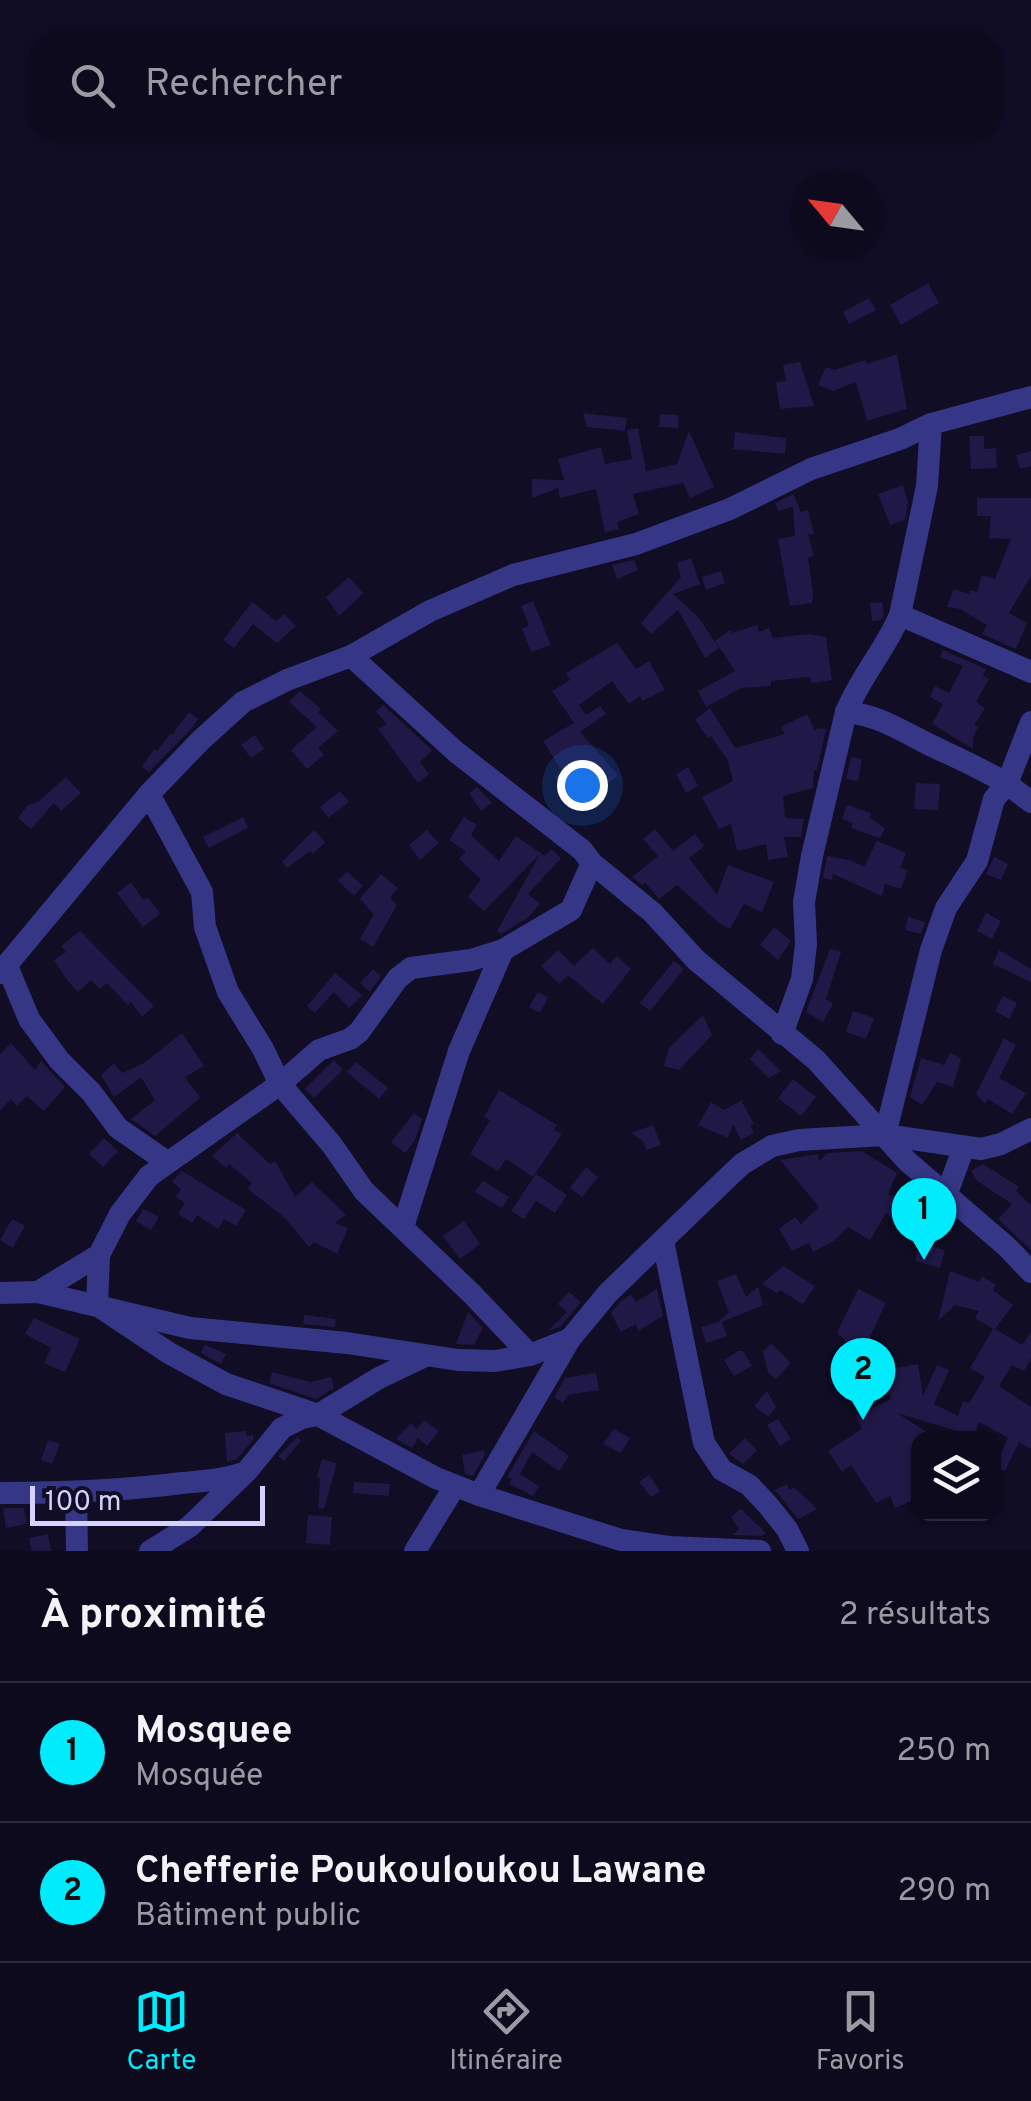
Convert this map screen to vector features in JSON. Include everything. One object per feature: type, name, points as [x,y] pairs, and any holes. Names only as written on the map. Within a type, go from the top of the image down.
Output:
[{"type":"street","points":[[167,1162],[118,1128],[91,1092],[59,1060],[28,1019],[4,970],[149,794],[244,702],[287,680],[350,656],[430,611],[513,576],[636,544],[730,508],[812,469],[931,424],[1031,397]]},
{"type":"street","points":[[782,1034],[802,979],[806,944],[804,902],[846,712],[859,681],[900,615],[927,486],[931,424]]},
{"type":"street","points":[[900,615],[1031,672]]},
{"type":"street","points":[[350,656],[456,752],[582,850],[653,914],[696,960],[816,1060],[906,1161],[947,1193],[1031,1272]]},
{"type":"street","points":[[846,712],[867,714],[975,764],[1031,802]]},
{"type":"street","points":[[885,1135],[931,950],[946,908],[977,861],[994,799],[1007,784],[1031,722]]},
{"type":"street","points":[[149,794],[202,892],[205,926],[228,992],[280,1084],[332,1145],[364,1191],[530,1355]]},
{"type":"street","points":[[97,1305],[98,1255],[120,1214],[149,1176],[280,1084],[319,1050],[359,1032],[398,978],[411,968],[472,960],[503,950],[571,910],[592,863]]},
{"type":"street","points":[[403,1226],[458,1051],[503,950]]},
{"type":"street","points":[[479,1495],[570,1339],[608,1294],[742,1164],[772,1146],[799,1140],[885,1135],[982,1149],[1031,1129]]},
{"type":"street","points":[[947,1193],[964,1148]]},
{"type":"street","points":[[664,1241],[704,1443],[722,1470],[749,1485],[768,1504],[798,1551]]},
{"type":"street","points":[[38,1292],[98,1255]]},
{"type":"street","points":[[0,1293],[38,1292],[190,1328],[347,1343],[425,1356],[495,1361],[530,1355],[570,1339]]},
{"type":"street","points":[[97,1305],[226,1384],[318,1415],[479,1495],[616,1545],[760,1551]]},
{"type":"street","points":[[150,1551],[189,1527],[247,1472],[282,1428],[318,1415],[425,1356]]},
{"type":"street","points":[[0,1493],[76,1493],[223,1480],[247,1472]]},
{"type":"street","points":[[415,1551],[455,1486]]},
{"type":"street","points":[[76,1493],[77,1551]]},
{"type":"building","points":[[928,283],[939,303],[901,325],[890,305]]},
{"type":"building","points":[[869,298],[876,310],[849,324],[843,312]]},
{"type":"building","points":[[897,354],[907,409],[867,421],[856,382],[833,391],[818,385],[826,367],[835,370]]},
{"type":"building","points":[[800,362],[814,406],[780,409],[776,382],[786,381],[783,365]]},
{"type":"building","points":[[583,413],[627,418],[625,431],[587,427]]},
{"type":"building","points":[[660,414],[679,415],[678,428],[659,427]]},
{"type":"building","points":[[638,428],[646,471],[677,464],[689,431],[714,487],[690,498],[683,483],[633,494],[639,514],[617,522],[619,529],[605,532],[596,489],[560,498],[558,488],[532,498],[532,479],[564,480],[558,459],[601,447],[605,464],[632,459],[627,430]]},
{"type":"building","points":[[735,432],[786,438],[785,454],[733,449]]},
{"type":"building","points":[[969,436],[984,436],[984,449],[996,448],[997,468],[971,469]]},
{"type":"building","points":[[1031,451],[1031,466],[1020,469],[1016,455]]},
{"type":"building","points":[[903,485],[908,502],[905,520],[890,525],[878,494]]},
{"type":"building","points":[[793,494],[801,512],[808,510],[814,534],[808,534],[814,556],[808,558],[812,603],[790,606],[778,539],[795,536],[793,507],[778,511],[775,503]]},
{"type":"building","points":[[977,498],[1031,498],[1031,576],[1009,613],[1027,623],[1016,649],[982,634],[987,625],[960,609],[947,607],[954,589],[969,594],[971,590],[977,592],[982,575],[995,579],[1011,539],[989,538],[991,516],[977,516]]},
{"type":"building","points":[[691,558],[700,584],[673,594],[698,617],[719,648],[705,658],[678,610],[651,634],[641,623],[681,577],[677,563]]},
{"type":"building","points":[[634,560],[638,570],[617,579],[612,565]]},
{"type":"building","points":[[721,571],[725,583],[706,590],[702,577]]},
{"type":"building","points":[[349,577],[363,593],[339,616],[326,597]]},
{"type":"building","points":[[533,601],[551,645],[531,652],[522,629],[529,625],[521,606]]},
{"type":"building","points":[[252,602],[276,621],[284,614],[296,626],[277,643],[253,624],[234,648],[223,640]]},
{"type":"building","points":[[882,602],[884,615],[881,620],[872,621],[870,603]]},
{"type":"building","points":[[757,625],[759,632],[769,628],[773,638],[808,634],[826,637],[832,680],[811,683],[810,677],[771,681],[771,686],[741,688],[706,707],[698,691],[735,671],[715,641],[730,630],[732,633]]},
{"type":"building","points":[[617,643],[636,669],[649,661],[665,690],[642,701],[640,696],[629,704],[612,681],[579,705],[586,715],[600,706],[606,714],[580,732],[618,775],[594,795],[585,784],[572,796],[555,777],[562,771],[543,741],[574,723],[552,691],[570,680],[566,673]]},
{"type":"building","points":[[943,650],[986,669],[983,676],[989,679],[976,702],[985,708],[974,725],[978,727],[973,749],[932,724],[943,704],[930,697],[935,686],[949,693],[963,666],[940,657]]},
{"type":"building","points":[[300,691],[338,731],[318,748],[324,755],[307,769],[291,750],[317,727],[289,702]]},
{"type":"building","points":[[383,705],[432,750],[420,762],[429,774],[418,783],[378,729],[387,724],[376,712]]},
{"type":"building","points":[[710,708],[735,748],[785,734],[781,727],[807,714],[815,731],[826,729],[813,788],[783,796],[785,818],[804,819],[801,837],[784,837],[788,857],[768,860],[766,844],[737,851],[731,824],[719,829],[702,797],[733,781],[728,761],[695,720]]},
{"type":"building","points":[[189,712],[198,719],[192,728],[149,772],[142,767],[154,749],[157,751]]},
{"type":"building","points":[[255,735],[264,749],[251,758],[241,745]]},
{"type":"building","points":[[851,757],[862,759],[858,781],[846,779]]},
{"type":"building","points":[[688,767],[698,786],[686,793],[676,774]]},
{"type":"building","points":[[66,777],[81,793],[61,811],[54,803],[31,829],[18,818],[28,805],[38,802]]},
{"type":"building","points":[[916,783],[940,784],[938,810],[914,809]]},
{"type":"building","points":[[477,787],[492,803],[481,811],[469,793]]},
{"type":"building","points":[[340,791],[349,802],[328,818],[320,807]]},
{"type":"building","points":[[847,805],[871,813],[870,818],[885,828],[880,838],[851,828],[853,823],[842,819]]},
{"type":"building","points":[[243,817],[248,828],[209,848],[203,837]]},
{"type":"building","points":[[464,817],[477,825],[471,835],[499,861],[516,836],[545,856],[551,849],[561,858],[528,894],[540,904],[529,917],[501,934],[497,931],[540,854],[484,911],[468,897],[481,879],[459,859],[466,851],[449,840]]},
{"type":"building","points":[[655,829],[673,851],[695,834],[704,846],[689,858],[717,895],[728,865],[774,882],[762,912],[744,904],[730,929],[677,885],[659,899],[645,882],[642,885],[632,877],[658,856],[643,839]]},
{"type":"building","points":[[314,830],[325,842],[313,854],[310,851],[287,868],[282,862]]},
{"type":"building","points":[[427,830],[439,843],[420,860],[409,845]]},
{"type":"building","points":[[877,841],[906,853],[900,868],[908,870],[901,889],[885,884],[882,896],[833,874],[832,880],[823,878],[827,856],[864,867]]},
{"type":"building","points":[[994,857],[1008,864],[1001,880],[986,874]]},
{"type":"building","points":[[347,871],[363,886],[354,896],[338,881]]},
{"type":"building","points":[[381,874],[398,888],[390,898],[397,905],[373,947],[360,939],[374,914],[360,899]]},
{"type":"building","points":[[131,882],[143,900],[148,897],[160,914],[143,927],[117,893]]},
{"type":"building","points":[[986,913],[1001,921],[992,939],[977,931]]},
{"type":"building","points":[[908,917],[925,922],[921,934],[905,930]]},
{"type":"building","points":[[774,927],[791,941],[778,960],[760,945]]},
{"type":"building","points":[[80,931],[154,1006],[142,1017],[131,1002],[128,1005],[107,983],[100,989],[91,980],[78,992],[67,980],[54,960],[66,952],[61,946]]},
{"type":"building","points":[[593,948],[610,964],[617,956],[631,969],[603,1004],[568,975],[559,984],[541,966],[558,950],[574,966]]},
{"type":"building","points":[[830,949],[841,952],[826,999],[833,1004],[823,1022],[806,1012]]},
{"type":"building","points":[[999,950],[1031,969],[1031,982],[993,964]]},
{"type":"building","points":[[674,961],[684,969],[650,1011],[640,1003]]},
{"type":"building","points":[[373,969],[381,976],[370,992],[360,983]]},
{"type":"building","points":[[335,973],[362,995],[349,1008],[334,992],[315,1013],[307,1006]]},
{"type":"building","points":[[538,992],[548,998],[540,1013],[529,1007]]},
{"type":"building","points":[[1003,996],[1017,1003],[1009,1019],[995,1011]]},
{"type":"building","points":[[853,1011],[874,1018],[866,1039],[846,1032]]},
{"type":"building","points":[[703,1015],[712,1035],[679,1070],[664,1066],[669,1048]]},
{"type":"building","points":[[182,1033],[204,1066],[185,1077],[200,1098],[155,1136],[131,1119],[155,1100],[141,1077],[114,1097],[101,1075],[114,1063],[122,1073],[144,1063]]},
{"type":"building","points":[[1004,1038],[1016,1045],[999,1078],[1026,1093],[1012,1114],[988,1099],[985,1104],[976,1094]]},
{"type":"building","points":[[11,1043],[35,1070],[41,1061],[65,1087],[44,1111],[27,1096],[17,1106],[11,1099],[0,1110],[0,1054]]},
{"type":"building","points":[[758,1049],[781,1071],[769,1078],[750,1059]]},
{"type":"building","points":[[950,1053],[961,1058],[953,1087],[937,1082],[922,1105],[910,1097],[921,1058],[944,1065]]},
{"type":"building","points":[[334,1060],[343,1070],[314,1098],[305,1089]]},
{"type":"building","points":[[356,1062],[388,1088],[379,1099],[347,1072]]},
{"type":"building","points":[[793,1079],[816,1097],[801,1116],[778,1098]]},
{"type":"building","points":[[499,1090],[557,1125],[554,1130],[562,1134],[533,1177],[506,1159],[498,1171],[470,1154],[490,1120],[484,1117]]},
{"type":"building","points":[[744,1099],[754,1133],[741,1140],[733,1124],[728,1138],[698,1125],[711,1102],[724,1110]]},
{"type":"building","points":[[414,1113],[422,1119],[415,1140],[405,1153],[391,1142]]},
{"type":"building","points":[[653,1125],[661,1145],[646,1150],[643,1141],[631,1133]]},
{"type":"building","points":[[237,1133],[270,1164],[275,1161],[295,1197],[312,1182],[346,1215],[335,1223],[348,1228],[337,1254],[314,1242],[309,1247],[285,1218],[248,1189],[252,1183],[212,1156]]},
{"type":"building","points":[[104,1138],[118,1151],[103,1167],[89,1154]]},
{"type":"building","points":[[862,1151],[897,1173],[888,1194],[902,1207],[892,1218],[886,1213],[870,1240],[848,1227],[834,1241],[813,1252],[809,1243],[792,1251],[779,1229],[795,1217],[801,1224],[819,1207],[780,1160],[818,1154],[819,1161],[828,1153]]},
{"type":"building","points":[[983,1164],[1019,1187],[1016,1191],[1031,1205],[1031,1250],[998,1219],[1012,1204],[977,1181],[971,1171]]},
{"type":"building","points":[[586,1167],[598,1177],[582,1197],[570,1188]]},
{"type":"building","points":[[182,1171],[246,1210],[236,1226],[224,1219],[218,1229],[197,1215],[192,1223],[178,1214],[185,1203],[176,1197],[181,1189],[172,1182]]},
{"type":"building","points":[[536,1174],[567,1195],[555,1213],[536,1201],[524,1219],[511,1211]]},
{"type":"building","points":[[483,1181],[509,1197],[502,1208],[475,1192]]},
{"type":"building","points":[[143,1209],[159,1217],[151,1230],[136,1221]]},
{"type":"building","points":[[12,1219],[25,1226],[13,1248],[0,1240]]},
{"type":"building","points":[[464,1221],[480,1244],[460,1259],[443,1236]]},
{"type":"building","points":[[920,1243],[945,1250],[940,1268],[915,1261]]},
{"type":"building","points":[[783,1266],[815,1286],[803,1304],[762,1284]]},
{"type":"building","points":[[950,1271],[979,1282],[982,1276],[1013,1305],[995,1329],[1022,1345],[1031,1332],[1031,1358],[1024,1371],[1012,1365],[999,1386],[1031,1407],[1031,1449],[1019,1442],[1005,1471],[1001,1469],[1001,1453],[1008,1438],[1001,1431],[979,1422],[976,1431],[957,1431],[897,1413],[925,1431],[911,1431],[911,1501],[895,1508],[890,1496],[876,1503],[851,1465],[842,1472],[828,1451],[862,1429],[856,1416],[891,1399],[883,1370],[918,1364],[923,1396],[937,1365],[949,1370],[934,1404],[958,1416],[963,1401],[969,1403],[985,1377],[970,1368],[993,1329],[975,1318],[979,1311],[955,1305],[938,1321]]},
{"type":"building","points":[[736,1274],[746,1297],[758,1287],[763,1305],[722,1322],[727,1336],[706,1343],[701,1327],[718,1322],[729,1312],[717,1281]]},
{"type":"building","points":[[657,1289],[663,1316],[638,1331],[636,1324],[621,1332],[611,1313],[619,1303],[631,1294],[636,1302]]},
{"type":"building","points":[[858,1289],[886,1303],[863,1351],[857,1351],[837,1333]]},
{"type":"building","points":[[569,1292],[581,1302],[561,1326],[547,1332],[567,1312],[558,1304]]},
{"type":"building","points":[[468,1312],[483,1328],[474,1345],[456,1344]]},
{"type":"building","points":[[304,1315],[336,1319],[335,1327],[303,1324]]},
{"type":"building","points":[[34,1318],[80,1339],[65,1372],[44,1363],[51,1348],[25,1334]]},
{"type":"building","points":[[771,1343],[791,1363],[776,1379],[768,1372],[763,1352]]},
{"type":"building","points":[[205,1345],[226,1354],[221,1364],[201,1353]]},
{"type":"building","points":[[743,1351],[752,1366],[734,1376],[724,1360]]},
{"type":"building","points":[[272,1372],[310,1382],[331,1377],[334,1388],[316,1399],[269,1383]]},
{"type":"building","points":[[596,1373],[599,1390],[568,1395],[563,1403],[554,1397],[565,1378]]},
{"type":"building","points":[[767,1391],[776,1407],[768,1417],[754,1406]]},
{"type":"building","points":[[778,1419],[791,1439],[780,1446],[767,1425]]},
{"type":"building","points":[[424,1420],[439,1431],[427,1446],[418,1438],[412,1448],[396,1439],[411,1423],[417,1429]]},
{"type":"building","points":[[614,1429],[630,1438],[621,1453],[603,1444]]},
{"type":"building","points":[[246,1431],[246,1436],[253,1435],[253,1440],[237,1459],[227,1462],[225,1433]]},
{"type":"building","points":[[534,1431],[569,1456],[559,1471],[532,1452],[520,1474],[539,1486],[533,1496],[509,1484],[512,1479],[507,1477]]},
{"type":"building","points":[[297,1437],[301,1441],[284,1461],[278,1456]]},
{"type":"building","points":[[745,1438],[757,1450],[743,1464],[729,1454]]},
{"type":"building","points":[[48,1440],[60,1444],[52,1464],[41,1460]]},
{"type":"building","points":[[484,1450],[473,1476],[465,1474],[462,1455]]},
{"type":"building","points":[[322,1459],[337,1463],[324,1509],[318,1508],[317,1477]]},
{"type":"building","points":[[649,1475],[660,1491],[651,1497],[639,1482]]},
{"type":"building","points":[[354,1482],[390,1484],[389,1496],[353,1493]]},
{"type":"building","points":[[787,1484],[817,1509],[798,1519],[775,1490]]},
{"type":"building","points":[[3,1508],[24,1508],[27,1524],[6,1528]]},
{"type":"building","points":[[741,1509],[766,1533],[733,1535],[739,1529],[731,1517]]},
{"type":"building","points":[[308,1515],[332,1517],[330,1545],[306,1543]]},
{"type":"building","points":[[48,1534],[51,1551],[32,1551],[29,1538]]},
{"type":"place","name":"Mosquee","points":[[924,1260]]},
{"type":"place","name":"Chefferie Poukouloukou Lawane","points":[[863,1420]]}]
